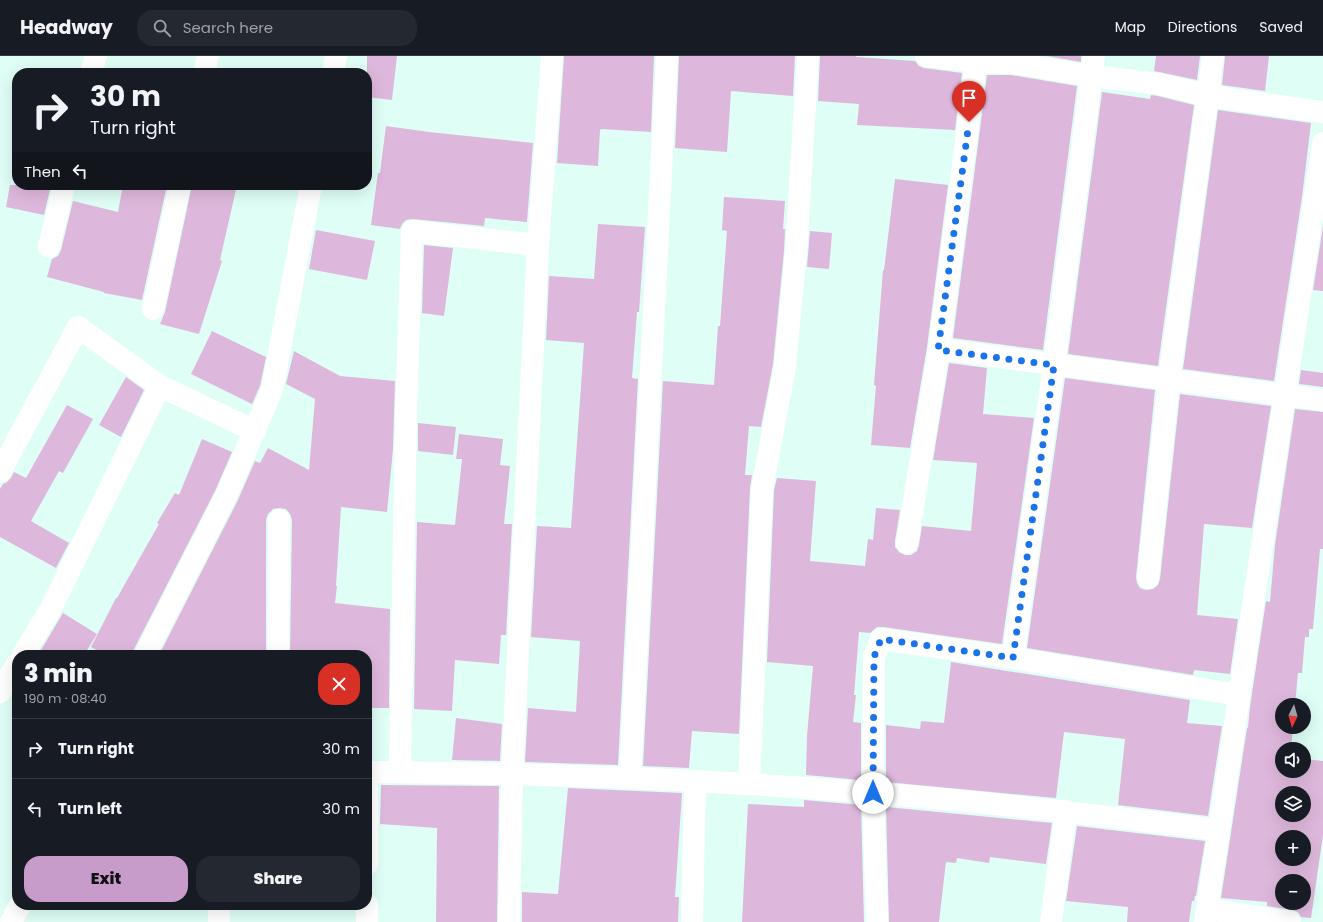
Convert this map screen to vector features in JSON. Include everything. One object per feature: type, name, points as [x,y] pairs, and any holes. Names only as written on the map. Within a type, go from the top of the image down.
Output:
[{"type":"street","points":[[92,68],[96,56]]},
{"type":"street","points":[[205,68],[208,56]]},
{"type":"street","points":[[334,68],[336,56]]},
{"type":"street","points":[[509,922],[512,774],[538,245],[552,56]]},
{"type":"street","points":[[630,778],[667,56]]},
{"type":"street","points":[[749,784],[762,489],[785,366],[796,252],[808,56]]},
{"type":"street","points":[[926,56],[1012,63],[1093,66],[1209,96],[1323,112]]},
{"type":"street","points":[[1148,578],[1169,380],[1209,96],[1213,56]]},
{"type":"street","points":[[907,543],[938,350],[977,59]]},
{"type":"street","points":[[1013,658],[1054,365],[1093,66]]},
{"type":"street","points":[[1290,922],[1206,915],[1323,143]]},
{"type":"street","points":[[49,247],[63,190]]},
{"type":"street","points":[[153,309],[179,190]]},
{"type":"street","points":[[148,650],[226,496],[272,390],[311,190]]},
{"type":"street","points":[[400,772],[406,414],[412,231],[538,245]]},
{"type":"street","points":[[0,472],[78,327],[160,386],[255,431]]},
{"type":"street","points":[[938,350],[1323,400]]},
{"type":"street","points":[[26,650],[51,608],[160,386]]},
{"type":"street","points":[[278,650],[279,520]]},
{"type":"street","points":[[878,922],[873,793],[874,657],[881,639],[1013,658],[1239,695]]},
{"type":"street","points":[[0,692],[12,672]]},
{"type":"street","points":[[372,772],[512,774],[749,784],[873,793],[1066,811],[1219,830]]},
{"type":"street","points":[[692,922],[695,781]]},
{"type":"street","points":[[1051,922],[1066,811]]},
{"type":"street","points":[[11,922],[17,910]]},
{"type":"street","points":[[219,910],[219,922]]},
{"type":"street","points":[[367,910],[367,922]]},
{"type":"building","points":[[367,56],[397,56],[392,100],[372,98],[372,68],[367,68]]},
{"type":"building","points":[[564,56],[654,56],[651,132],[601,129],[598,166],[557,163]]},
{"type":"building","points":[[679,56],[795,56],[793,96],[731,91],[727,152],[675,148]]},
{"type":"building","points":[[820,56],[856,56],[915,61],[919,66],[924,68],[962,73],[955,130],[857,125],[859,104],[818,101]]},
{"type":"building","points":[[1047,56],[1081,56],[1081,62]]},
{"type":"building","points":[[1156,56],[1200,56],[1197,80],[1154,71]]},
{"type":"building","points":[[1225,56],[1269,56],[1265,91],[1222,85]]},
{"type":"building","points":[[987,75],[1011,75],[1077,86],[1043,350],[953,338]]},
{"type":"building","points":[[1102,92],[1150,99],[1151,95],[1194,105],[1158,366],[1068,354]]},
{"type":"building","points":[[1218,110],[1311,123],[1302,197],[1274,381],[1183,369]]},
{"type":"building","points":[[386,126],[533,143],[527,222],[485,218],[484,226],[413,219],[406,220],[400,229],[371,225]]},
{"type":"building","points":[[895,179],[948,185],[927,347],[910,448],[871,445],[883,270]]},
{"type":"building","points":[[10,185],[12,185],[12,190],[50,190],[44,215],[6,207]]},
{"type":"building","points":[[122,190],[166,190],[142,300],[104,293],[47,277],[52,259],[58,256],[61,250],[73,201],[118,212]]},
{"type":"building","points":[[191,190],[236,190],[220,260],[222,261],[199,334],[160,324],[165,312]]},
{"type":"building","points":[[724,197],[785,201],[783,229],[785,229],[784,251],[773,364],[761,427],[749,426],[745,475],[752,475],[750,488],[739,734],[692,731],[689,768],[643,766],[663,381],[714,385],[727,231],[722,230]]},
{"type":"building","points":[[598,224],[645,227],[639,312],[637,312],[632,378],[638,379],[618,765],[525,762],[528,708],[576,712],[580,641],[531,637],[537,526],[571,528],[584,343],[546,340],[549,276],[594,279]]},
{"type":"building","points":[[1323,226],[1323,291],[1313,290]]},
{"type":"building","points":[[316,230],[375,241],[367,280],[309,269]]},
{"type":"building","points":[[810,231],[832,233],[829,269],[807,267]]},
{"type":"building","points":[[424,245],[453,248],[444,316],[422,313]]},
{"type":"building","points":[[212,331],[266,357],[260,386],[252,404],[191,374]]},
{"type":"building","points":[[294,351],[340,376],[395,381],[393,449],[387,512],[341,507],[335,603],[390,609],[389,708],[372,708],[372,650],[290,650],[292,520],[286,509],[273,509],[268,514],[266,520],[266,650],[162,650],[237,502],[255,461],[260,463],[268,448],[309,470],[315,399],[286,384]]},
{"type":"building","points":[[949,363],[987,368],[983,414],[1034,418],[1002,644],[883,627],[877,627],[870,633],[859,632],[853,722],[861,723],[861,780],[806,775],[807,736],[813,666],[767,662],[774,490],[777,478],[816,481],[810,561],[865,566],[868,539],[873,540],[876,508],[900,510],[895,547],[899,552],[905,555],[911,555],[917,551],[922,526],[971,531],[977,463],[933,460]]},
{"type":"building","points":[[1301,370],[1323,373],[1323,387],[1299,384]]},
{"type":"building","points":[[126,377],[144,390],[121,437],[99,425]]},
{"type":"building","points":[[1065,378],[1155,390],[1136,577],[1140,588],[1146,590],[1153,589],[1158,585],[1160,579],[1180,394],[1271,406],[1252,528],[1204,524],[1197,615],[1238,619],[1230,674],[1194,670],[1193,675],[1027,648]]},
{"type":"building","points":[[67,405],[93,419],[63,473],[59,471],[31,521],[69,543],[56,568],[0,537],[0,489],[3,484],[11,478],[14,472],[26,478]]},
{"type":"building","points":[[1295,409],[1323,412],[1323,549],[1320,549],[1313,629],[1309,629],[1309,637],[1305,637],[1302,673],[1298,673],[1296,698],[1275,698],[1275,734],[1292,734],[1292,742],[1275,742],[1275,778],[1311,778],[1311,760],[1323,761],[1323,835],[1311,918],[1301,917],[1298,912],[1292,910],[1311,910],[1311,874],[1275,874],[1275,907],[1267,906],[1267,902],[1221,898],[1248,728],[1266,601],[1270,602],[1275,545]]},
{"type":"building","points":[[418,423],[456,427],[453,455],[418,451]]},
{"type":"building","points":[[459,434],[503,439],[500,465],[510,466],[504,524],[512,524],[506,635],[501,635],[499,664],[455,660],[452,711],[414,709],[417,522],[455,525],[462,459],[456,459]]},
{"type":"building","points":[[202,439],[232,452],[215,491],[134,650],[97,650],[91,647],[116,598],[159,524],[157,523],[175,493],[179,495]]},
{"type":"building","points":[[63,613],[97,634],[87,650],[41,650]]},
{"type":"building","points":[[951,662],[1190,700],[1187,723],[1222,726],[1208,816],[1118,805],[1125,739],[1064,732],[1056,798],[886,782],[886,725],[920,729],[921,721],[944,723]]},
{"type":"building","points":[[456,718],[502,724],[500,761],[452,760]]},
{"type":"building","points":[[381,785],[499,786],[497,922],[436,922],[437,828],[380,824]]},
{"type":"building","points":[[568,788],[682,793],[675,897],[679,897],[678,922],[522,922],[522,892],[558,894]]},
{"type":"building","points":[[804,800],[861,805],[864,922],[742,922],[748,804],[804,807]]},
{"type":"building","points":[[886,807],[1052,823],[1046,864],[990,857],[989,863],[957,858],[956,863],[946,862],[939,922],[889,922]]},
{"type":"building","points":[[1077,826],[1205,841],[1196,896],[1194,901],[1192,901],[1189,922],[1127,922],[1128,907],[1066,901]]},
{"type":"route","points":[[873,793],[874,657],[881,639],[1013,658],[1054,365],[938,350],[969,122]]}]
